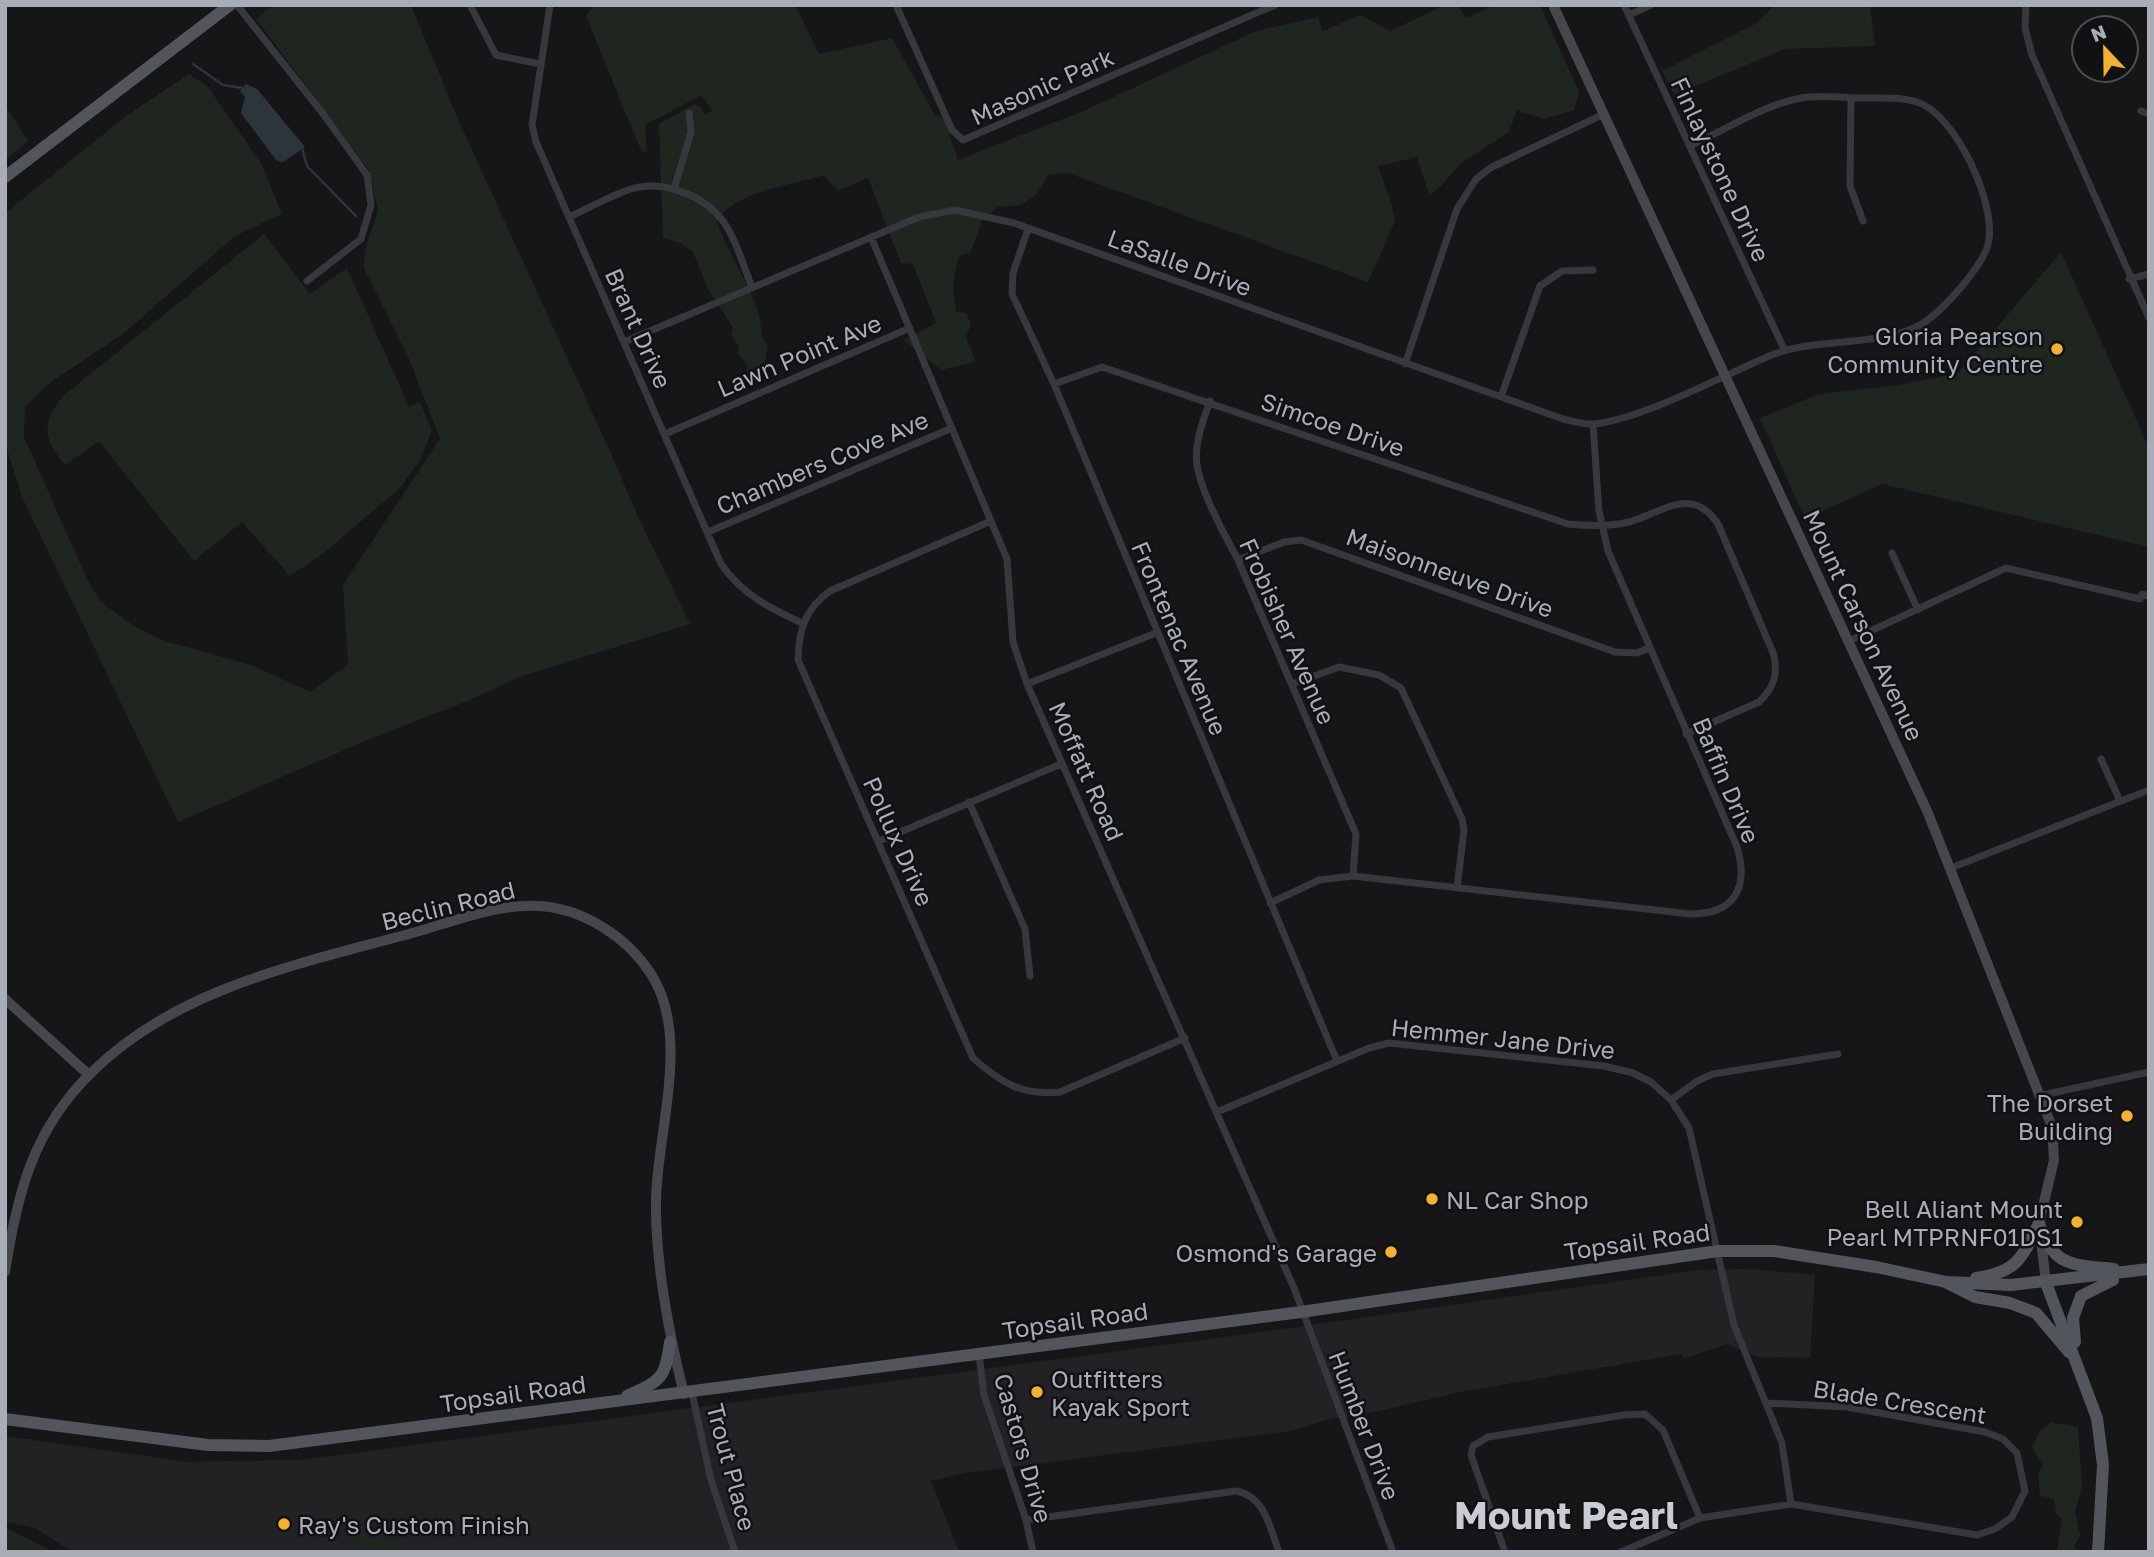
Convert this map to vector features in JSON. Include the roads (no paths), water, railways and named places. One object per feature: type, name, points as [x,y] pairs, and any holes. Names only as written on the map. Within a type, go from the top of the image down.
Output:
[{"type":"main road","points":[[5,177],[230,5]]},
{"type":"main road","name":"Mount Carson Avenue","points":[[1553,5],[1849,641],[1951,868],[2037,1096],[2052,1127],[2052,1175],[2039,1223],[2046,1283]]},
{"type":"main road","name":"Beclin Road","points":[[5,1272],[20,1189],[31,1159],[56,1115],[89,1074],[130,1038],[179,1010],[225,990],[311,961],[507,908],[539,905],[569,911],[596,922],[620,940],[651,974],[666,1009],[670,1053],[656,1171],[656,1212],[670,1342],[688,1393]]},
{"type":"main road","points":[[5,999],[89,1074]]},
{"type":"main road","points":[[2039,1223],[2050,1251],[2063,1261],[2081,1266],[2135,1271]]},
{"type":"main road","points":[[1946,1282],[2007,1271],[2022,1258],[2039,1223]]},
{"type":"main road","name":"Topsail Road","points":[[5,1419],[208,1445],[270,1446],[1301,1312],[1718,1251],[1774,1251],[1809,1255],[1946,1282],[2046,1283],[2149,1269]]},
{"type":"main road","points":[[2078,1363],[2073,1318],[2081,1296],[2095,1287],[2135,1271]]},
{"type":"main road","points":[[1946,1282],[1975,1297],[2010,1303],[2036,1313],[2078,1363]]},
{"type":"main road","points":[[2046,1283],[2097,1418],[2103,1465],[2098,1552]]},
{"type":"main road","points":[[619,1400],[659,1381],[667,1366],[670,1342]]},
{"type":"street","points":[[237,5],[324,115],[367,175],[371,205],[361,239],[307,281]]},
{"type":"street","points":[[470,5],[496,55],[540,64]]},
{"type":"street","name":"Brant Drive","points":[[550,5],[532,125],[536,142],[721,564],[734,582],[766,606],[802,622]]},
{"type":"street","name":"Masonic Park","points":[[896,5],[952,130],[964,140],[1275,5]]},
{"type":"street","name":"Finlaystone Drive","points":[[1624,5],[1784,349]]},
{"type":"street","points":[[1629,15],[1651,5]]},
{"type":"street","points":[[2026,5],[2025,28],[2029,49],[2129,279],[2149,318]]},
{"type":"street","points":[[1851,98],[1850,186],[1863,221]]},
{"type":"street","name":"LaSalle Drive","points":[[624,342],[928,214],[955,210],[1028,229],[1563,419],[1593,424],[1643,409],[1784,349],[1902,333],[1916,328],[1935,314],[1967,278],[1987,247],[1990,230],[1986,205],[1947,122],[1932,108],[1913,101],[1851,98],[1794,100],[1689,146]]},
{"type":"street","points":[[2141,111],[2149,114]]},
{"type":"street","points":[[674,189],[691,132],[689,113]]},
{"type":"street","points":[[1405,363],[1457,209],[1476,179],[1490,168],[1604,114]]},
{"type":"street","points":[[569,217],[630,189],[674,189],[696,198],[727,227],[752,287]]},
{"type":"street","name":"Frontenac Avenue","points":[[1028,229],[1013,273],[1012,294],[1054,384],[1337,1061]]},
{"type":"street","name":"Moffatt Road","points":[[871,237],[1009,566],[1013,642],[1027,684],[1185,1038],[1294,1288],[1301,1312]]},
{"type":"street","points":[[1500,397],[1540,286],[1562,271],[1593,270]]},
{"type":"street","points":[[2129,279],[2149,274]]},
{"type":"street","name":"Lawn Point Ave","points":[[665,434],[910,328]]},
{"type":"street","name":"Simcoe Drive","points":[[1054,384],[1102,366],[1554,521],[1601,526],[1630,522],[1684,502],[1705,509],[1718,524],[1774,655],[1776,666],[1773,685],[1759,702],[1686,734]]},
{"type":"street","name":"Frobisher Avenue","points":[[1210,401],[1199,434],[1197,465],[1221,528],[1238,560],[1356,834],[1353,876]]},
{"type":"street","name":"Baffin Drive","points":[[1270,903],[1319,880],[1353,876],[1691,914],[1716,912],[1737,894],[1740,859],[1608,551],[1601,526],[1593,424]]},
{"type":"street","name":"Chambers Cove Ave","points":[[708,532],[952,428]]},
{"type":"street","points":[[802,622],[815,602],[830,591],[991,521]]},
{"type":"street","name":"Maisonneuve Drive","points":[[1238,560],[1284,542],[1301,540],[1615,652],[1637,653],[1649,648]]},
{"type":"street","points":[[1892,553],[1919,610]]},
{"type":"street","points":[[1849,641],[2006,568],[2140,599],[2142,594],[2149,596]]},
{"type":"street","name":"Pollux Drive","points":[[802,622],[798,660],[973,1058],[1010,1087],[1026,1093],[1060,1092],[1185,1038]]},
{"type":"street","points":[[1027,684],[1156,633]]},
{"type":"street","points":[[1292,684],[1339,667],[1379,676],[1401,688],[1408,696],[1462,820],[1464,830],[1457,888]]},
{"type":"street","points":[[2101,759],[2120,802]]},
{"type":"street","points":[[878,841],[1061,764]]},
{"type":"street","points":[[1951,868],[2149,790]]},
{"type":"street","points":[[969,802],[1025,929],[1030,976]]},
{"type":"street","name":"Hemmer Jane Drive","points":[[1217,1112],[1337,1061],[1389,1043],[1604,1066],[1643,1078],[1671,1100],[1692,1136],[1734,1325],[1782,1443],[1791,1504]]},
{"type":"street","points":[[1671,1100],[1697,1081],[1713,1074],[1838,1054]]},
{"type":"street","points":[[2037,1096],[2149,1072]]},
{"type":"street","name":"Humber Drive","points":[[1301,1312],[1393,1552]]},
{"type":"street","name":"Castors Drive","points":[[978,1354],[984,1395],[1026,1520],[1033,1552]]},
{"type":"street","name":"Trout Place","points":[[688,1393],[713,1488],[735,1552]]},
{"type":"street","name":"Blade Crescent","points":[[1766,1403],[1847,1406],[1985,1432],[2003,1439],[2017,1453],[2025,1480],[2022,1501],[2012,1517],[1995,1530],[1977,1535],[1791,1504]]},
{"type":"street","points":[[1505,1552],[1471,1455],[1473,1446],[1488,1437],[1645,1414],[1663,1430],[1700,1518]]},
{"type":"street","points":[[1026,1520],[1236,1491],[1249,1494],[1259,1503],[1279,1552]]},
{"type":"street","points":[[1621,1552],[1700,1518],[1791,1504]]},
{"type":"waterway","points":[[193,64],[223,85],[243,88]]},
{"type":"waterway","points":[[302,148],[307,166],[356,216]]},
{"type":"place","name":"Gloria Pearson Community Centre","points":[[2057,349]]},
{"type":"place","name":"The Dorset Building","points":[[2127,1116]]},
{"type":"place","name":"NL Car Shop","points":[[1432,1199]]},
{"type":"place","name":"Bell Aliant Mount Pearl MTPRNF01DS1","points":[[2077,1222]]},
{"type":"place","name":"Osmond's Garage","points":[[1391,1252]]},
{"type":"place","name":"Outfitters Kayak Sport","points":[[1037,1392]]},
{"type":"place","name":"Ray's Custom Finish","points":[[284,1524]]},
{"type":"district","name":"Mount Pearl","points":[[1566,1514]]}]
